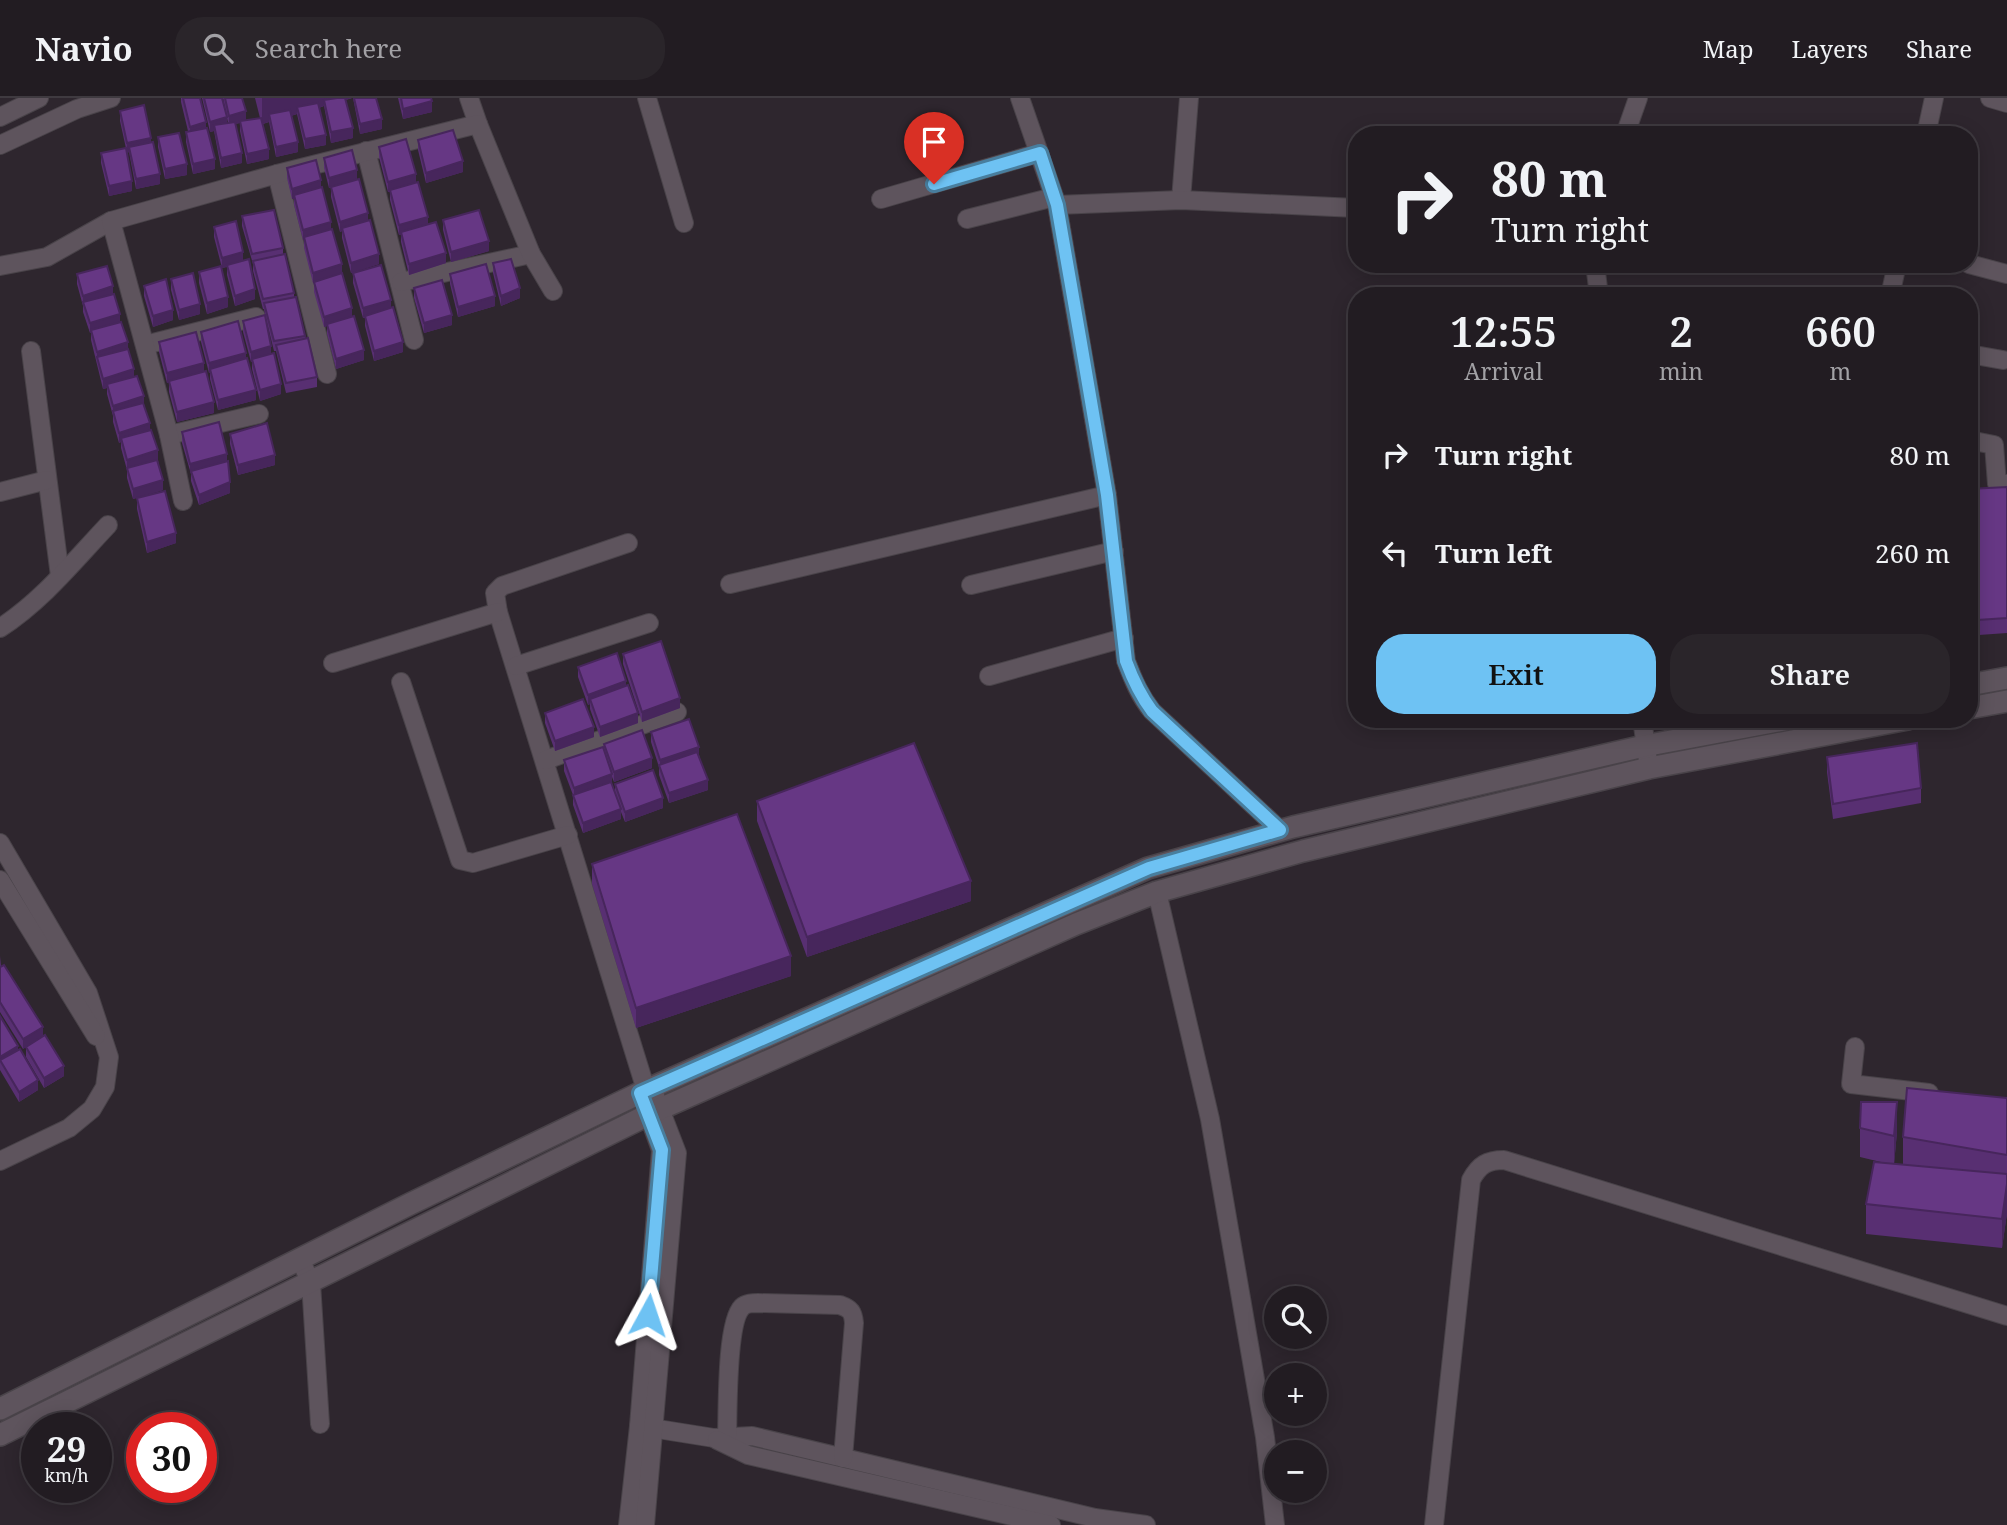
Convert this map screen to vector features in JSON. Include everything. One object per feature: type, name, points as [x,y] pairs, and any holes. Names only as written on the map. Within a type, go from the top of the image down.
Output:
[{"type":"main road","points":[[1978,683],[2007,678]]},
{"type":"main road","points":[[1978,706],[2007,701]]},
{"type":"main road","points":[[0,1409],[646,1090],[1149,868],[1280,830],[1644,746],[1741,728]]},
{"type":"main road","points":[[0,1435],[654,1112],[1076,924],[1157,892],[1303,851],[1650,768],[1861,728]]},
{"type":"street","points":[[0,117],[39,98]]},
{"type":"street","points":[[469,98],[531,254],[553,291]]},
{"type":"street","points":[[647,98],[684,223]]},
{"type":"street","points":[[1020,98],[1056,201],[1107,495],[1126,661],[1141,698],[1152,711],[1280,830]]},
{"type":"street","points":[[1181,201],[1189,98]]},
{"type":"street","points":[[1628,126],[1638,98]]},
{"type":"street","points":[[1928,126],[1934,98]]},
{"type":"street","points":[[1990,98],[2007,103]]},
{"type":"street","points":[[0,145],[77,103],[100,99]]},
{"type":"street","points":[[0,266],[47,257],[111,221],[277,174],[478,124]]},
{"type":"street","points":[[366,151],[414,340]]},
{"type":"street","points":[[881,199],[1040,153]]},
{"type":"street","points":[[277,174],[327,374]]},
{"type":"street","points":[[967,219],[1056,201],[1181,201],[1348,208]]},
{"type":"street","points":[[111,221],[169,435],[183,500]]},
{"type":"street","points":[[401,282],[531,254]]},
{"type":"street","points":[[1978,266],[2007,274]]},
{"type":"street","points":[[145,345],[256,317]]},
{"type":"street","points":[[31,351],[60,576]]},
{"type":"street","points":[[1978,356],[2003,360]]},
{"type":"street","points":[[169,435],[259,414]]},
{"type":"street","points":[[1978,442],[1994,445],[1997,484],[2007,484]]},
{"type":"street","points":[[0,492],[47,480]]},
{"type":"street","points":[[730,584],[1107,495]]},
{"type":"street","points":[[0,628],[19,616],[108,525]]},
{"type":"street","points":[[628,543],[502,586],[495,593],[498,612],[654,1112],[662,1150],[647,1427],[645,1525]]},
{"type":"street","points":[[971,585],[1114,551]]},
{"type":"street","points":[[333,663],[498,612]]},
{"type":"street","points":[[516,666],[649,623]]},
{"type":"street","points":[[989,676],[1124,638]]},
{"type":"street","points":[[401,682],[460,860],[473,863],[568,835]]},
{"type":"street","points":[[545,760],[677,712]]},
{"type":"street","points":[[1643,728],[1650,768]]},
{"type":"street","points":[[0,843],[89,993],[109,1056],[105,1087],[92,1109],[69,1128],[0,1161]]},
{"type":"street","points":[[0,880],[109,1056]]},
{"type":"street","points":[[1157,892],[1210,1119],[1265,1437],[1275,1525]]},
{"type":"street","points":[[1855,1047],[1851,1084],[1942,1094]]},
{"type":"street","points":[[1434,1525],[1471,1181],[1476,1170],[1485,1162],[1504,1160],[2007,1316]]},
{"type":"street","points":[[300,1259],[311,1283],[320,1424]]},
{"type":"street","points":[[720,1438],[732,1328],[742,1307],[758,1303],[840,1305],[849,1308],[853,1313],[854,1323],[843,1458]]},
{"type":"street","points":[[647,1427],[720,1438],[752,1436],[1095,1518],[1146,1525]]},
{"type":"street","points":[[628,1525],[647,1427]]},
{"type":"street","points":[[720,1438],[748,1455],[1051,1525]]},
{"type":"building","points":[[183,98],[200,98],[206,122],[190,127]]},
{"type":"building","points":[[204,98],[222,98],[227,117],[210,122]]},
{"type":"building","points":[[225,98],[242,98],[246,111],[229,116]]},
{"type":"building","points":[[345,98],[353,128],[331,132],[324,100]]},
{"type":"building","points":[[354,98],[376,98],[382,119],[360,124]]},
{"type":"building","points":[[401,98],[431,98],[432,101],[403,109]]},
{"type":"building","points":[[318,103],[326,135],[305,139],[297,107]]},
{"type":"building","points":[[144,105],[151,138],[127,143],[120,111]]},
{"type":"building","points":[[290,110],[298,142],[276,147],[269,114]]},
{"type":"building","points":[[261,118],[269,149],[247,154],[240,121]]},
{"type":"building","points":[[235,122],[242,153],[221,158],[214,125]]},
{"type":"building","points":[[207,128],[215,159],[193,164],[186,132]]},
{"type":"building","points":[[453,130],[463,161],[426,173],[418,140]]},
{"type":"building","points":[[179,133],[187,164],[165,169],[158,137]]},
{"type":"building","points":[[406,139],[416,174],[388,182],[379,147]]},
{"type":"building","points":[[153,142],[160,174],[136,179],[129,147]]},
{"type":"building","points":[[126,148],[132,181],[109,186],[101,153]]},
{"type":"building","points":[[352,150],[357,170],[329,178],[324,158]]},
{"type":"building","points":[[316,160],[321,180],[292,189],[287,168]]},
{"type":"building","points":[[359,179],[368,213],[340,222],[331,187]]},
{"type":"building","points":[[418,182],[428,217],[399,225],[390,190]]},
{"type":"building","points":[[322,187],[331,222],[303,230],[294,195]]},
{"type":"building","points":[[274,210],[283,248],[252,254],[242,216]]},
{"type":"building","points":[[479,210],[489,241],[451,252],[443,220]]},
{"type":"building","points":[[370,220],[379,254],[351,263],[342,228]]},
{"type":"building","points":[[236,221],[243,252],[222,258],[214,227]]},
{"type":"building","points":[[436,222],[446,253],[409,264],[401,232]]},
{"type":"building","points":[[332,229],[342,264],[313,273],[304,237]]},
{"type":"building","points":[[285,254],[294,293],[263,299],[253,261]]},
{"type":"building","points":[[249,259],[255,289],[235,296],[227,265]]},
{"type":"building","points":[[511,259],[520,288],[501,296],[493,263]]},
{"type":"building","points":[[486,264],[495,296],[458,307],[450,274]]},
{"type":"building","points":[[381,265],[391,300],[363,308],[353,273]]},
{"type":"building","points":[[107,266],[113,286],[83,296],[77,274]]},
{"type":"building","points":[[221,266],[228,297],[207,303],[199,272]]},
{"type":"building","points":[[193,273],[200,304],[179,310],[171,279]]},
{"type":"building","points":[[342,273],[352,308],[324,317],[314,282]]},
{"type":"building","points":[[166,279],[173,310],[153,316],[144,286]]},
{"type":"building","points":[[442,280],[452,315],[424,323],[414,288]]},
{"type":"building","points":[[114,294],[120,314],[90,323],[83,302]]},
{"type":"building","points":[[296,297],[305,336],[274,341],[264,303]]},
{"type":"building","points":[[393,307],[403,342],[374,351],[365,316]]},
{"type":"building","points":[[265,315],[271,346],[251,352],[243,321]]},
{"type":"building","points":[[354,316],[364,350],[336,359],[327,324]]},
{"type":"building","points":[[238,321],[246,353],[209,363],[201,332]]},
{"type":"building","points":[[121,322],[128,342],[97,352],[91,330]]},
{"type":"building","points":[[196,332],[204,363],[167,373],[159,342]]},
{"type":"building","points":[[308,338],[317,377],[286,383],[276,345]]},
{"type":"building","points":[[128,349],[134,369],[103,379],[97,357]]},
{"type":"building","points":[[274,353],[281,384],[260,390],[252,359]]},
{"type":"building","points":[[247,358],[256,390],[218,400],[210,369]]},
{"type":"building","points":[[206,371],[214,402],[177,412],[169,381]]},
{"type":"building","points":[[137,376],[144,396],[113,406],[107,384]]},
{"type":"building","points":[[143,403],[150,423],[119,433],[113,411]]},
{"type":"building","points":[[219,422],[227,454],[190,464],[182,432]]},
{"type":"building","points":[[267,423],[275,455],[238,465],[230,434]]},
{"type":"building","points":[[151,430],[158,450],[127,460],[121,438]]},
{"type":"building","points":[[157,460],[163,480],[133,489],[127,468]]},
{"type":"building","points":[[228,461],[230,482],[199,495],[191,471]]},
{"type":"building","points":[[2007,487],[2007,618],[1978,620],[1978,489]]},
{"type":"building","points":[[165,491],[176,533],[147,542],[137,498]]},
{"type":"building","points":[[661,641],[680,698],[642,712],[623,654]]},
{"type":"building","points":[[617,653],[626,681],[588,695],[578,667]]},
{"type":"building","points":[[628,685],[638,713],[600,727],[590,699]]},
{"type":"building","points":[[583,699],[594,727],[555,741],[545,713]]},
{"type":"building","points":[[689,719],[699,747],[660,760],[651,732]]},
{"type":"building","points":[[642,730],[652,758],[614,772],[604,744]]},
{"type":"building","points":[[914,743],[971,881],[807,937],[757,801]]},
{"type":"building","points":[[1917,743],[1921,788],[1833,804],[1827,757]]},
{"type":"building","points":[[603,747],[612,774],[574,788],[564,760]]},
{"type":"building","points":[[697,752],[708,780],[669,793],[659,765]]},
{"type":"building","points":[[653,770],[663,798],[625,812],[615,784]]},
{"type":"building","points":[[611,782],[621,809],[583,823],[573,795]]},
{"type":"building","points":[[737,814],[791,956],[636,1008],[592,864]]},
{"type":"building","points":[[4,965],[43,1027],[23,1039],[0,1002],[0,967]]},
{"type":"building","points":[[0,1016],[18,1046],[0,1057]]},
{"type":"building","points":[[45,1035],[64,1066],[44,1078],[26,1047]]},
{"type":"building","points":[[20,1049],[38,1080],[19,1092],[0,1060]]},
{"type":"building","points":[[1907,1088],[2007,1098],[2007,1155],[1903,1137]]},
{"type":"building","points":[[1861,1102],[1897,1102],[1894,1136],[1860,1128]]},
{"type":"building","points":[[1874,1162],[2007,1174],[2002,1219],[1866,1204]]},
{"type":"route","points":[[648,1315],[662,1150],[640,1093],[1149,868],[1280,830],[1152,711],[1141,698],[1126,661],[1107,495],[1057,205],[1040,153],[934,184]]}]
